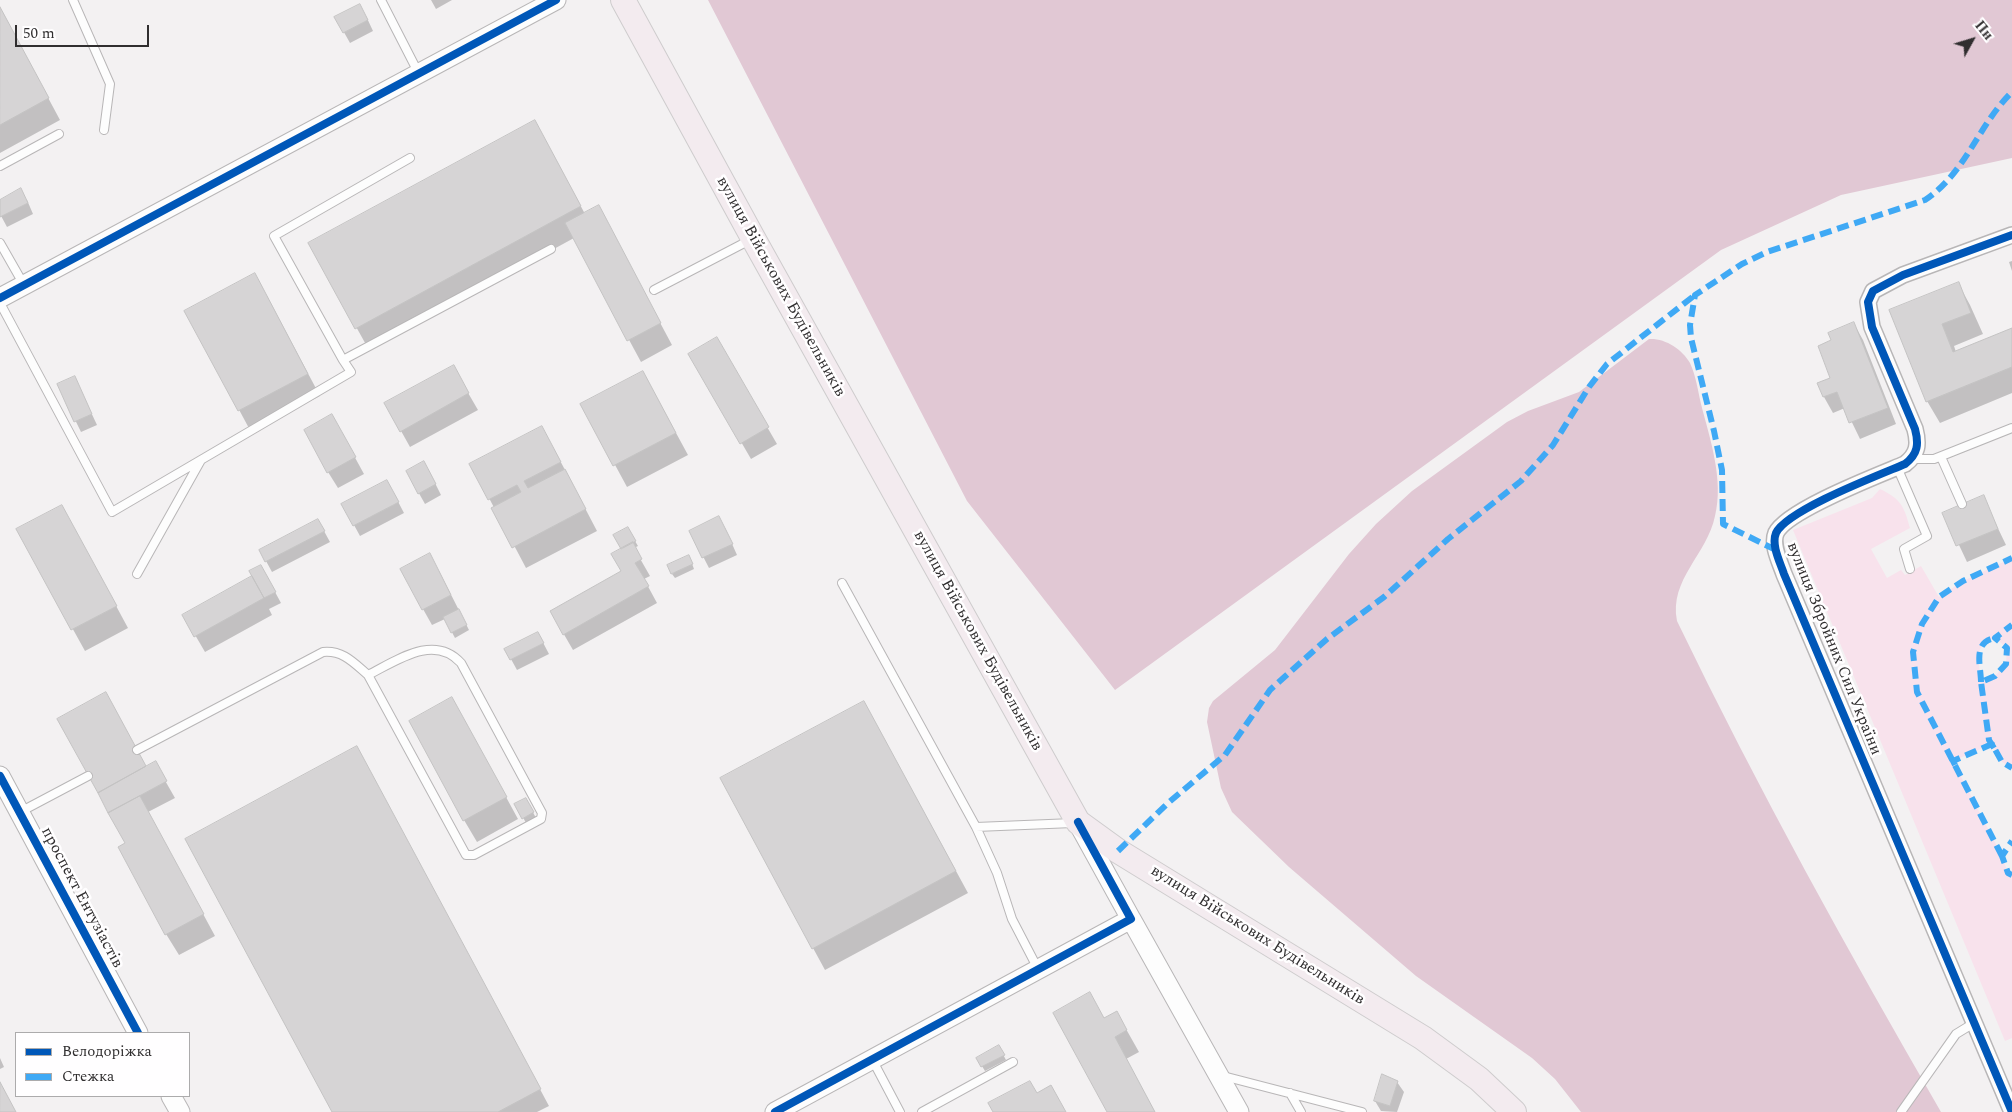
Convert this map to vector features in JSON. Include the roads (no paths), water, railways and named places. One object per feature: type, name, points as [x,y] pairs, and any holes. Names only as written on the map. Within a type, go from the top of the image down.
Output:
[{"type":"main road","name":"вулиця Військових Будівельників","points":[[623,0],[753,238],[1078,822],[1118,851],[1423,1038],[1479,1079],[1514,1112]]},
{"type":"street","points":[[0,298],[556,0]]},
{"type":"street","points":[[1911,459],[1918,446],[1918,437],[1872,327],[1869,314],[1870,295],[1878,287],[1903,275],[2012,235]]},
{"type":"street","name":"вулиця Збройних Сил України","points":[[1911,459],[1799,514],[1780,528],[1774,542],[1788,583],[2012,1112]]},
{"type":"street","name":"проспект Ентузіастів","points":[[0,776],[137,1032]]},
{"type":"street","points":[[1078,822],[1239,1112]]},
{"type":"street","points":[[775,1112],[1131,919]]},
{"type":"street","points":[[172,1097],[180,1112]]},
{"type":"lane","points":[[73,0],[110,84],[104,130]]},
{"type":"lane","points":[[381,0],[419,74]]},
{"type":"lane","points":[[0,166],[59,134]]},
{"type":"lane","points":[[0,303],[112,512],[351,372],[274,236],[410,158]]},
{"type":"lane","points":[[654,290],[753,238]]},
{"type":"lane","points":[[0,243],[24,285]]},
{"type":"lane","points":[[343,360],[551,249]]},
{"type":"lane","points":[[1911,459],[1934,459],[2012,428]]},
{"type":"lane","points":[[1940,456],[1962,504]]},
{"type":"lane","points":[[137,574],[202,459]]},
{"type":"lane","points":[[1897,467],[1927,536],[1904,550],[1910,569]]},
{"type":"lane","points":[[842,583],[976,827],[997,872],[1012,919],[1038,970]]},
{"type":"lane","points":[[138,750],[323,652],[331,651],[347,657],[368,675],[466,855],[471,857],[541,819],[542,814],[456,658],[445,651],[422,650],[408,654],[368,675]]},
{"type":"lane","points":[[20,812],[88,776]]},
{"type":"lane","points":[[976,827],[1078,822]]},
{"type":"lane","points":[[1901,1112],[1956,1034],[1974,1024]]},
{"type":"lane","points":[[873,1060],[900,1112]]},
{"type":"lane","points":[[922,1112],[1013,1062]]},
{"type":"lane","points":[[1218,1075],[1362,1112]]},
{"type":"lane","points":[[1290,1093],[1302,1112]]}]
